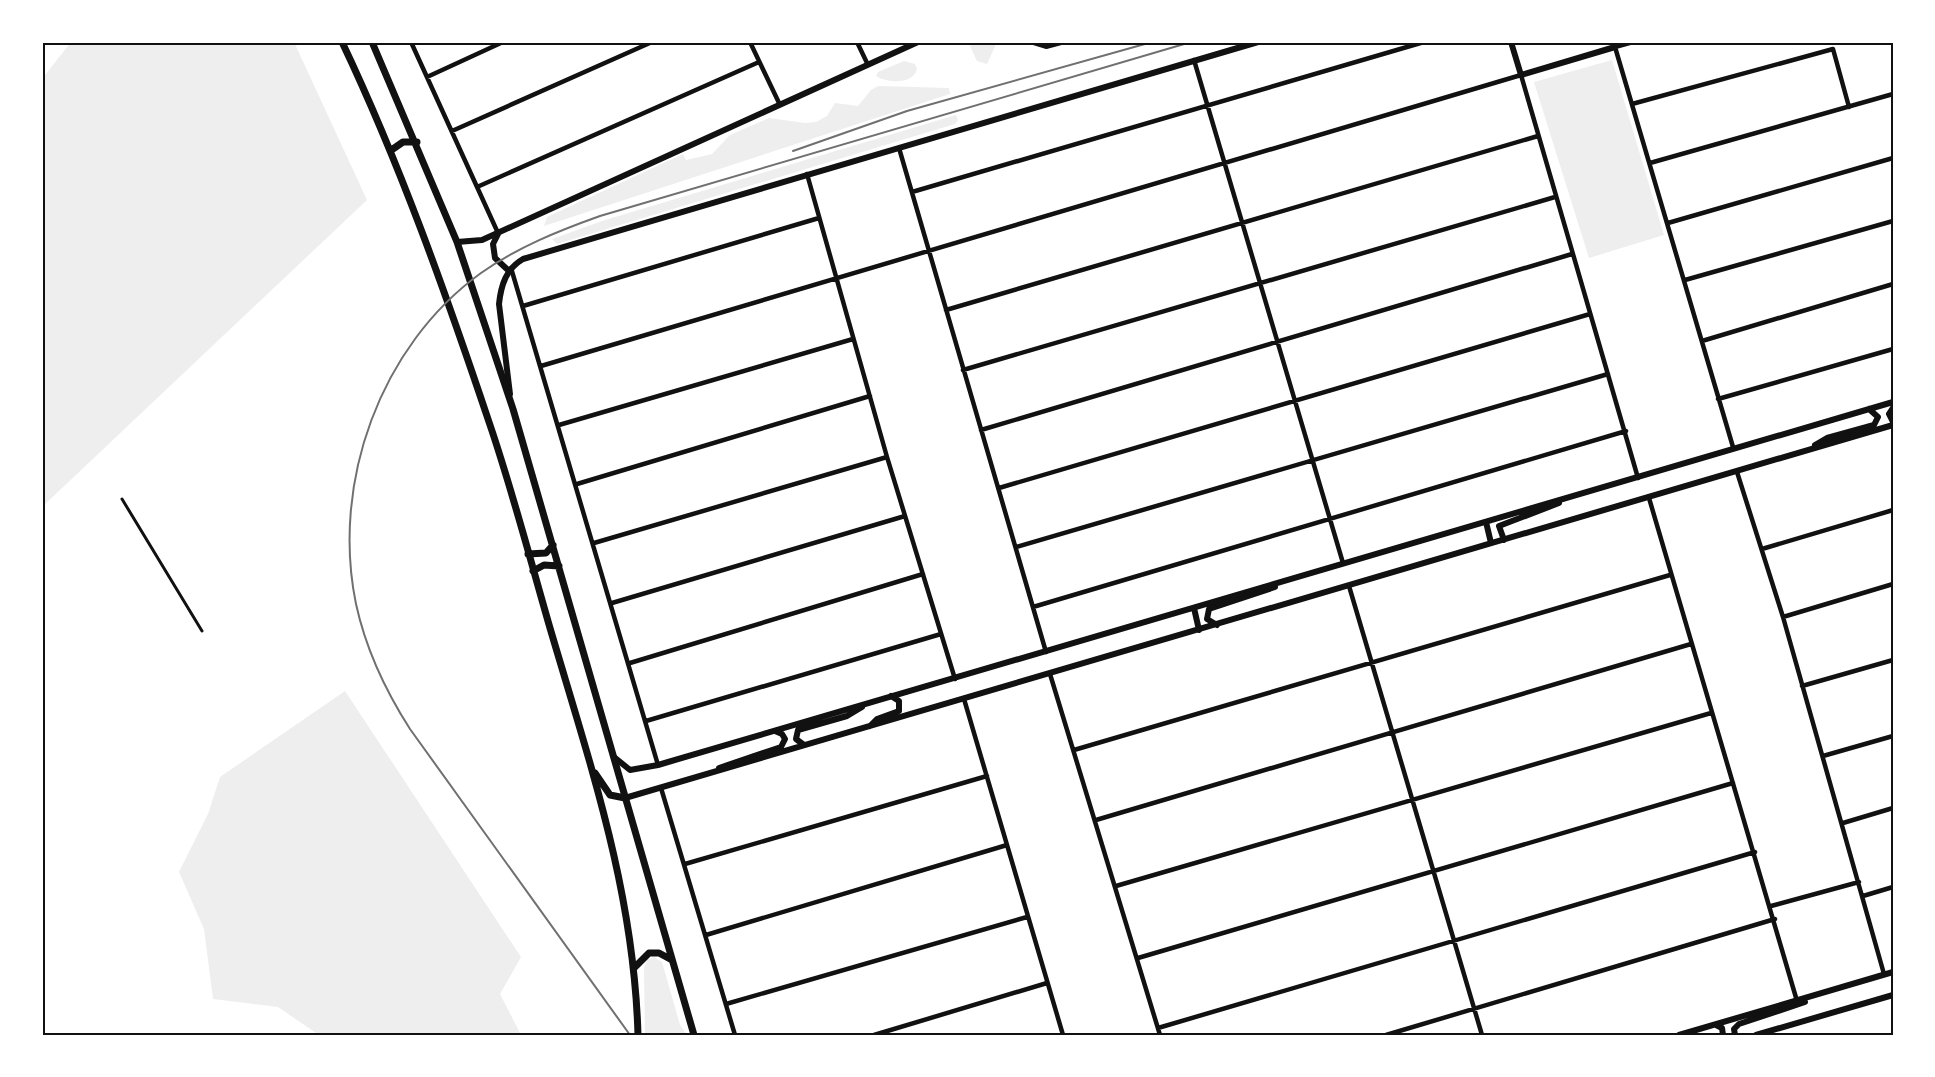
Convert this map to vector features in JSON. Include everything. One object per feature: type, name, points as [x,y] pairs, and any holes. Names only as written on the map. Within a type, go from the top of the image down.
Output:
[{"type":"main road","points":[[342,42],[390,151],[490,423],[591,766],[619,871],[634,968],[638,1035]]},
{"type":"main road","points":[[372,42],[417,142],[457,242],[513,409],[694,1035]]},
{"type":"main road","points":[[457,242],[473,243],[498,233],[918,42]]},
{"type":"main road","points":[[1034,42],[1046,46],[1061,42]]},
{"type":"main road","points":[[513,409],[499,312],[501,291],[510,269],[524,259],[1258,42]]},
{"type":"main road","points":[[1511,42],[1521,75],[1614,45]]},
{"type":"main road","points":[[390,151],[403,142],[417,142]]},
{"type":"main road","points":[[498,233],[493,244],[495,258],[510,269]]},
{"type":"main road","points":[[614,757],[630,770],[658,765],[1638,478],[1733,447],[1893,402]]},
{"type":"main road","points":[[591,766],[610,795],[625,798],[1737,472],[1893,423],[1889,414],[1893,408]]},
{"type":"main road","points":[[1806,450],[1827,438],[1877,423],[1877,414],[1869,409]]},
{"type":"main road","points":[[1504,540],[1499,526],[1549,508],[1576,495]]},
{"type":"main road","points":[[1486,522],[1491,543]]},
{"type":"main road","points":[[528,554],[546,554],[553,545]]},
{"type":"main road","points":[[533,571],[544,565],[559,566]]},
{"type":"main road","points":[[1216,625],[1207,619],[1209,609],[1260,593],[1297,576]]},
{"type":"main road","points":[[1194,608],[1199,630]]},
{"type":"main road","points":[[870,727],[877,719],[899,711],[899,702],[891,696]]},
{"type":"main road","points":[[807,745],[799,743],[796,739],[798,730],[847,716],[873,701]]},
{"type":"main road","points":[[702,776],[735,761],[781,747],[785,739],[782,734],[775,731]]},
{"type":"main road","points":[[634,968],[649,953],[659,953],[672,960]]},
{"type":"main road","points":[[1679,1035],[1893,972]]},
{"type":"main road","points":[[1735,1035],[1734,1029],[1739,1024],[1795,1007],[1821,994]]},
{"type":"main road","points":[[1756,1035],[1893,994]]},
{"type":"main road","points":[[1713,1025],[1722,1028],[1723,1035]]},
{"type":"street","points":[[411,42],[498,233]]},
{"type":"street","points":[[427,77],[503,42]]},
{"type":"street","points":[[452,131],[652,42]]},
{"type":"street","points":[[750,42],[780,105]]},
{"type":"street","points":[[857,42],[868,64]]},
{"type":"street","points":[[912,192],[1424,42]]},
{"type":"street","points":[[1633,42],[1614,45],[1733,447]]},
{"type":"street","points":[[1632,104],[1833,49],[1849,107]]},
{"type":"street","points":[[1194,60],[1343,563]]},
{"type":"street","points":[[477,187],[759,62]]},
{"type":"street","points":[[541,366],[1225,165],[1521,75],[1638,478]]},
{"type":"street","points":[[1650,163],[1893,94]]},
{"type":"street","points":[[946,310],[1538,136]]},
{"type":"street","points":[[899,148],[1046,652]]},
{"type":"street","points":[[1668,223],[1893,158]]},
{"type":"street","points":[[807,174],[887,457],[955,679]]},
{"type":"street","points":[[963,370],[1555,197]]},
{"type":"street","points":[[524,306],[819,218]]},
{"type":"street","points":[[1685,280],[1893,221]]},
{"type":"street","points":[[981,430],[1572,254]]},
{"type":"street","points":[[510,269],[524,306],[658,765]]},
{"type":"street","points":[[1702,340],[1893,284]]},
{"type":"street","points":[[999,488],[1590,314]]},
{"type":"street","points":[[559,425],[853,339]]},
{"type":"street","points":[[1718,399],[1893,349]]},
{"type":"street","points":[[1016,547],[1608,374]]},
{"type":"street","points":[[577,484],[870,396]]},
{"type":"street","points":[[1033,607],[1626,431]]},
{"type":"street","points":[[594,543],[887,457]]},
{"type":"street","points":[[1737,472],[1783,617],[1884,974]]},
{"type":"street","points":[[1648,498],[1775,919],[1797,1001]]},
{"type":"street","points":[[122,499],[202,631]]},
{"type":"street","points":[[1762,549],[1893,510]]},
{"type":"street","points":[[612,603],[905,516]]},
{"type":"street","points":[[630,663],[923,574]]},
{"type":"street","points":[[1074,750],[1670,575]]},
{"type":"street","points":[[1783,617],[1893,584]]},
{"type":"street","points":[[1349,586],[1482,1035]]},
{"type":"street","points":[[646,721],[941,634]]},
{"type":"street","points":[[1096,820],[1691,644]]},
{"type":"street","points":[[1802,686],[1893,660]]},
{"type":"street","points":[[1050,674],[1160,1035]]},
{"type":"street","points":[[964,699],[1063,1035]]},
{"type":"street","points":[[1116,886],[1711,713]]},
{"type":"street","points":[[1823,756],[1893,736]]},
{"type":"street","points":[[685,864],[987,776]]},
{"type":"street","points":[[1138,958],[1733,783]]},
{"type":"street","points":[[661,788],[735,1035]]},
{"type":"street","points":[[1843,823],[1893,808]]},
{"type":"street","points":[[706,935],[1007,845]]},
{"type":"street","points":[[1158,1028],[1755,852]]},
{"type":"street","points":[[1771,906],[1859,882]]},
{"type":"street","points":[[1863,896],[1893,887]]},
{"type":"street","points":[[726,1004],[1027,917]]},
{"type":"street","points":[[1386,1035],[1775,919]]},
{"type":"street","points":[[874,1035],[1047,983]]},
{"type":"shaded area","points":[[71,42],[294,42],[367,200],[42,507],[42,79]]},
{"type":"shaded area","points":[[978,42],[997,42],[987,64],[977,61],[970,46],[972,43],[978,45]]},
{"type":"shaded area","points":[[1612,60],[1664,235],[1589,258],[1534,82]]},
{"type":"shaded area","points":[[904,61],[915,64],[917,69],[910,78],[893,81],[876,76],[878,72]]},
{"type":"shaded area","points":[[878,86],[949,88],[950,94],[544,226],[547,217],[683,154],[686,160],[712,154],[730,135],[769,118],[805,123],[816,122],[827,116],[835,103],[858,106],[871,90]]},
{"type":"shaded area","points":[[956,115],[958,120],[955,124],[557,244],[552,239],[605,220]]},
{"type":"shaded area","points":[[345,691],[521,957],[500,994],[521,1035],[319,1035],[278,1007],[213,999],[204,929],[179,872],[208,814],[220,777]]},
{"type":"shaded area","points":[[654,957],[662,962],[680,1025],[687,1035],[645,1035],[644,967],[647,960]]},
{"type":"railway","points":[[793,151],[907,111],[1152,42]]},
{"type":"railway","points":[[630,1035],[410,729],[392,699],[371,653],[356,604],[350,558],[351,512],[358,465],[371,421],[390,378],[415,338],[446,303],[495,264],[524,247],[554,234],[600,216],[1191,42]]}]
